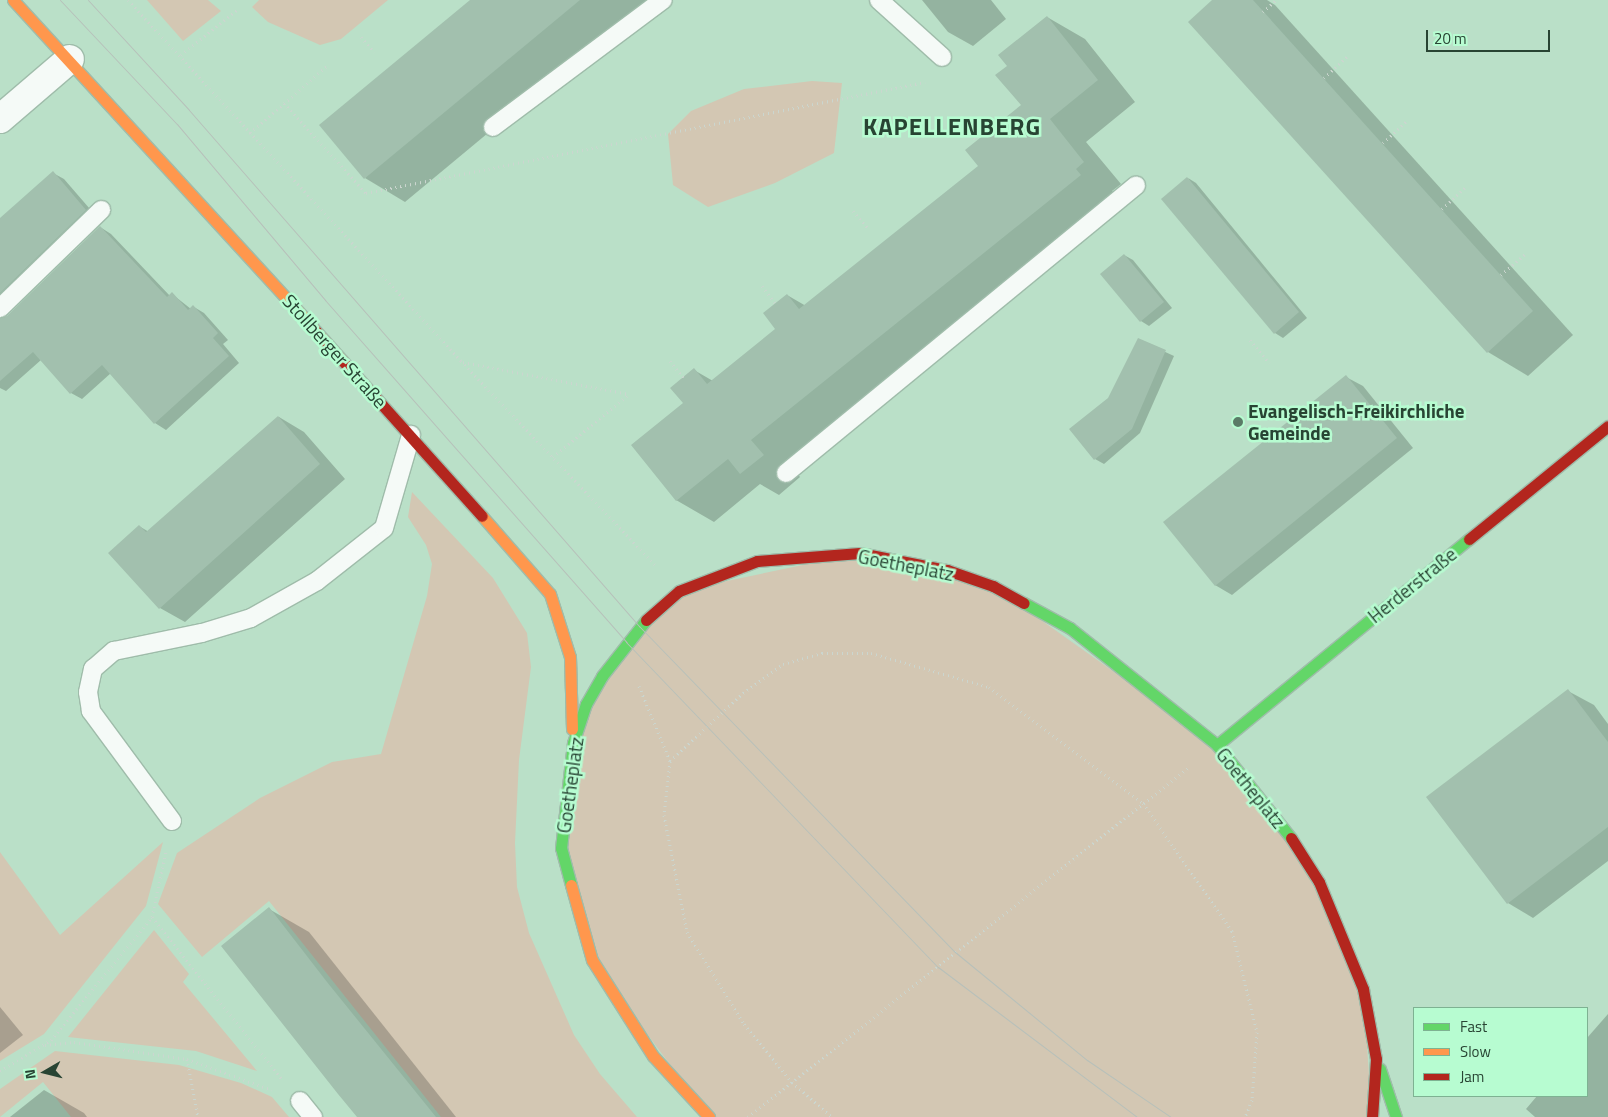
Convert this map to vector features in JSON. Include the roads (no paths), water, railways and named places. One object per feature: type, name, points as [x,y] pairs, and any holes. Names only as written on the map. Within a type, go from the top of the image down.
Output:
[{"type":"main road","name":"Stollberger Straße","points":[[13,0],[70,59],[411,435],[550,594],[570,657],[573,743]]},
{"type":"main road","name":"Herderstraße","points":[[1217,745],[1608,426]]},
{"type":"main road","name":"Goetheplatz","points":[[709,1117],[653,1056],[592,960],[561,848],[573,743],[586,704],[602,676],[639,626],[679,590],[757,561],[781,557],[860,553],[947,570],[992,586],[1070,628],[1217,745],[1289,835],[1319,882],[1363,989],[1376,1059],[1372,1117]]},
{"type":"main road","points":[[1376,1059],[1396,1117]]},
{"type":"street","points":[[0,119],[70,59]]},
{"type":"lane","points":[[493,127],[663,0]]},
{"type":"lane","points":[[880,0],[942,57]]},
{"type":"lane","points":[[786,473],[1136,186]]},
{"type":"lane","points":[[0,308],[101,210]]},
{"type":"lane","points":[[172,821],[91,711],[88,692],[93,669],[114,651],[202,633],[251,618],[318,581],[384,528],[411,435]]},
{"type":"lane","points":[[300,1101],[313,1117]]},
{"type":"tram line","points":[[60,0],[177,124],[325,300],[626,642],[938,967],[1137,1117]]},
{"type":"tram line","points":[[88,0],[189,110],[639,626],[955,952],[1087,1060],[1171,1117]]},
{"type":"place","name":"Evangelisch-Freikirchliche Gemeinde","points":[[1238,422]]},
{"type":"district","name":"KAPELLENBERG","points":[[952,127]]}]
